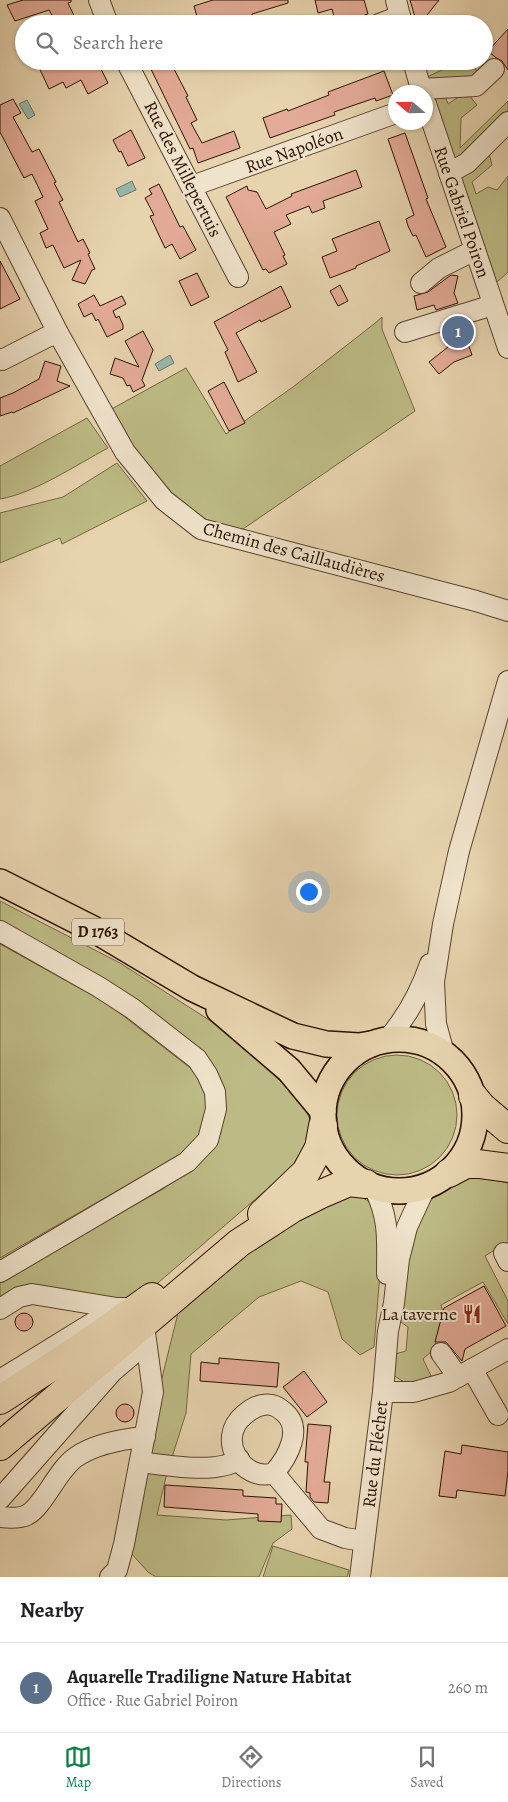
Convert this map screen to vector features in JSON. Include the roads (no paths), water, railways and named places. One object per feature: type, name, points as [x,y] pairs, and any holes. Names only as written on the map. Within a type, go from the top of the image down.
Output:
[{"type":"highway","points":[[473,1096],[482,1107],[508,1129]]},
{"type":"highway","points":[[0,1446],[205,1259],[284,1194],[306,1172],[319,1148],[323,1118]]},
{"type":"highway","points":[[449,1173],[466,1164],[508,1168]]},
{"type":"highway","points":[[0,1400],[136,1321],[194,1280],[239,1243],[293,1208],[319,1194],[349,1182],[370,1186]]},
{"type":"main road","name":"D 1763","points":[[0,882],[93,929],[192,988],[293,1036],[326,1044],[359,1046],[379,1042]]},
{"type":"main road","name":"D 1763","points":[[192,988],[289,1070],[323,1118]]},
{"type":"main road","points":[[407,1039],[426,1044],[444,1053],[457,1065],[467,1080],[473,1096],[475,1117],[472,1138],[463,1157],[449,1173],[425,1188],[413,1190],[394,1192],[370,1186],[350,1174],[337,1160],[328,1144],[323,1118],[327,1089],[338,1070],[353,1055],[379,1042],[407,1039]]},
{"type":"street","points":[[100,0],[105,15]]},
{"type":"street","name":"Rue des Millepertuis","points":[[131,70],[238,277]]},
{"type":"street","name":"Rue Gabriel Poiron","points":[[416,70],[420,85]]},
{"type":"street","points":[[433,93],[476,86],[493,70]]},
{"type":"street","name":"Rue Napoléon","points":[[192,186],[388,116]]},
{"type":"street","points":[[449,173],[467,163],[508,122]]},
{"type":"street","name":"Rue Gabriel Poiron","points":[[433,125],[508,348]]},
{"type":"street","name":"Chemin des Caillaudières","points":[[0,218],[58,333],[125,452],[164,500],[201,529],[508,611]]},
{"type":"street","points":[[421,283],[439,268],[475,250]]},
{"type":"street","points":[[406,332],[493,305]]},
{"type":"street","points":[[0,359],[2,360],[58,333]]},
{"type":"street","points":[[444,1053],[436,1024],[434,982],[443,924],[459,851],[508,681]]},
{"type":"street","points":[[379,1042],[408,1014],[424,980],[443,924]]},
{"type":"street","points":[[0,931],[100,987],[133,1009],[197,1059],[207,1074],[215,1092],[216,1109],[208,1140],[187,1162],[0,1272]]},
{"type":"street","name":"Rue du Fléchet","points":[[360,1577],[383,1392],[388,1331],[387,1225],[383,1205],[370,1186]]},
{"type":"street","name":"Rue du Fléchet","points":[[388,1331],[394,1303],[399,1259],[407,1227],[425,1188]]},
{"type":"street","points":[[0,1309],[20,1297],[32,1294],[136,1321]]},
{"type":"street","points":[[0,1380],[136,1321]]},
{"type":"street","points":[[110,1577],[117,1570],[120,1561],[153,1392],[136,1321]]},
{"type":"street","points":[[0,1499],[112,1372],[136,1321]]},
{"type":"street","points":[[441,1353],[465,1373],[498,1415]]},
{"type":"street","points":[[383,1392],[414,1392],[449,1382],[506,1354]]},
{"type":"street","points":[[265,1404],[274,1405],[287,1415],[293,1432],[289,1453],[274,1473],[261,1475],[252,1472],[232,1450],[233,1428],[237,1421],[254,1407],[265,1404]]},
{"type":"street","points":[[0,1517],[19,1518],[34,1510],[64,1468],[74,1458],[86,1451],[118,1441],[145,1437]]},
{"type":"street","points":[[140,1462],[216,1468],[232,1464],[239,1459]]},
{"type":"street","points":[[274,1473],[321,1529],[345,1538],[364,1542]]},
{"type":"water","points":[[27,100],[35,115],[28,119],[19,104]]},
{"type":"water","points":[[132,181],[136,190],[120,197],[116,189]]},
{"type":"water","points":[[170,355],[174,363],[159,371],[155,364]]},
{"type":"place","name":"Aquarelle Tradiligne Nature Habitat","points":[[458,332]]},
{"type":"place","name":"La taverne","points":[[472,1314]]}]
